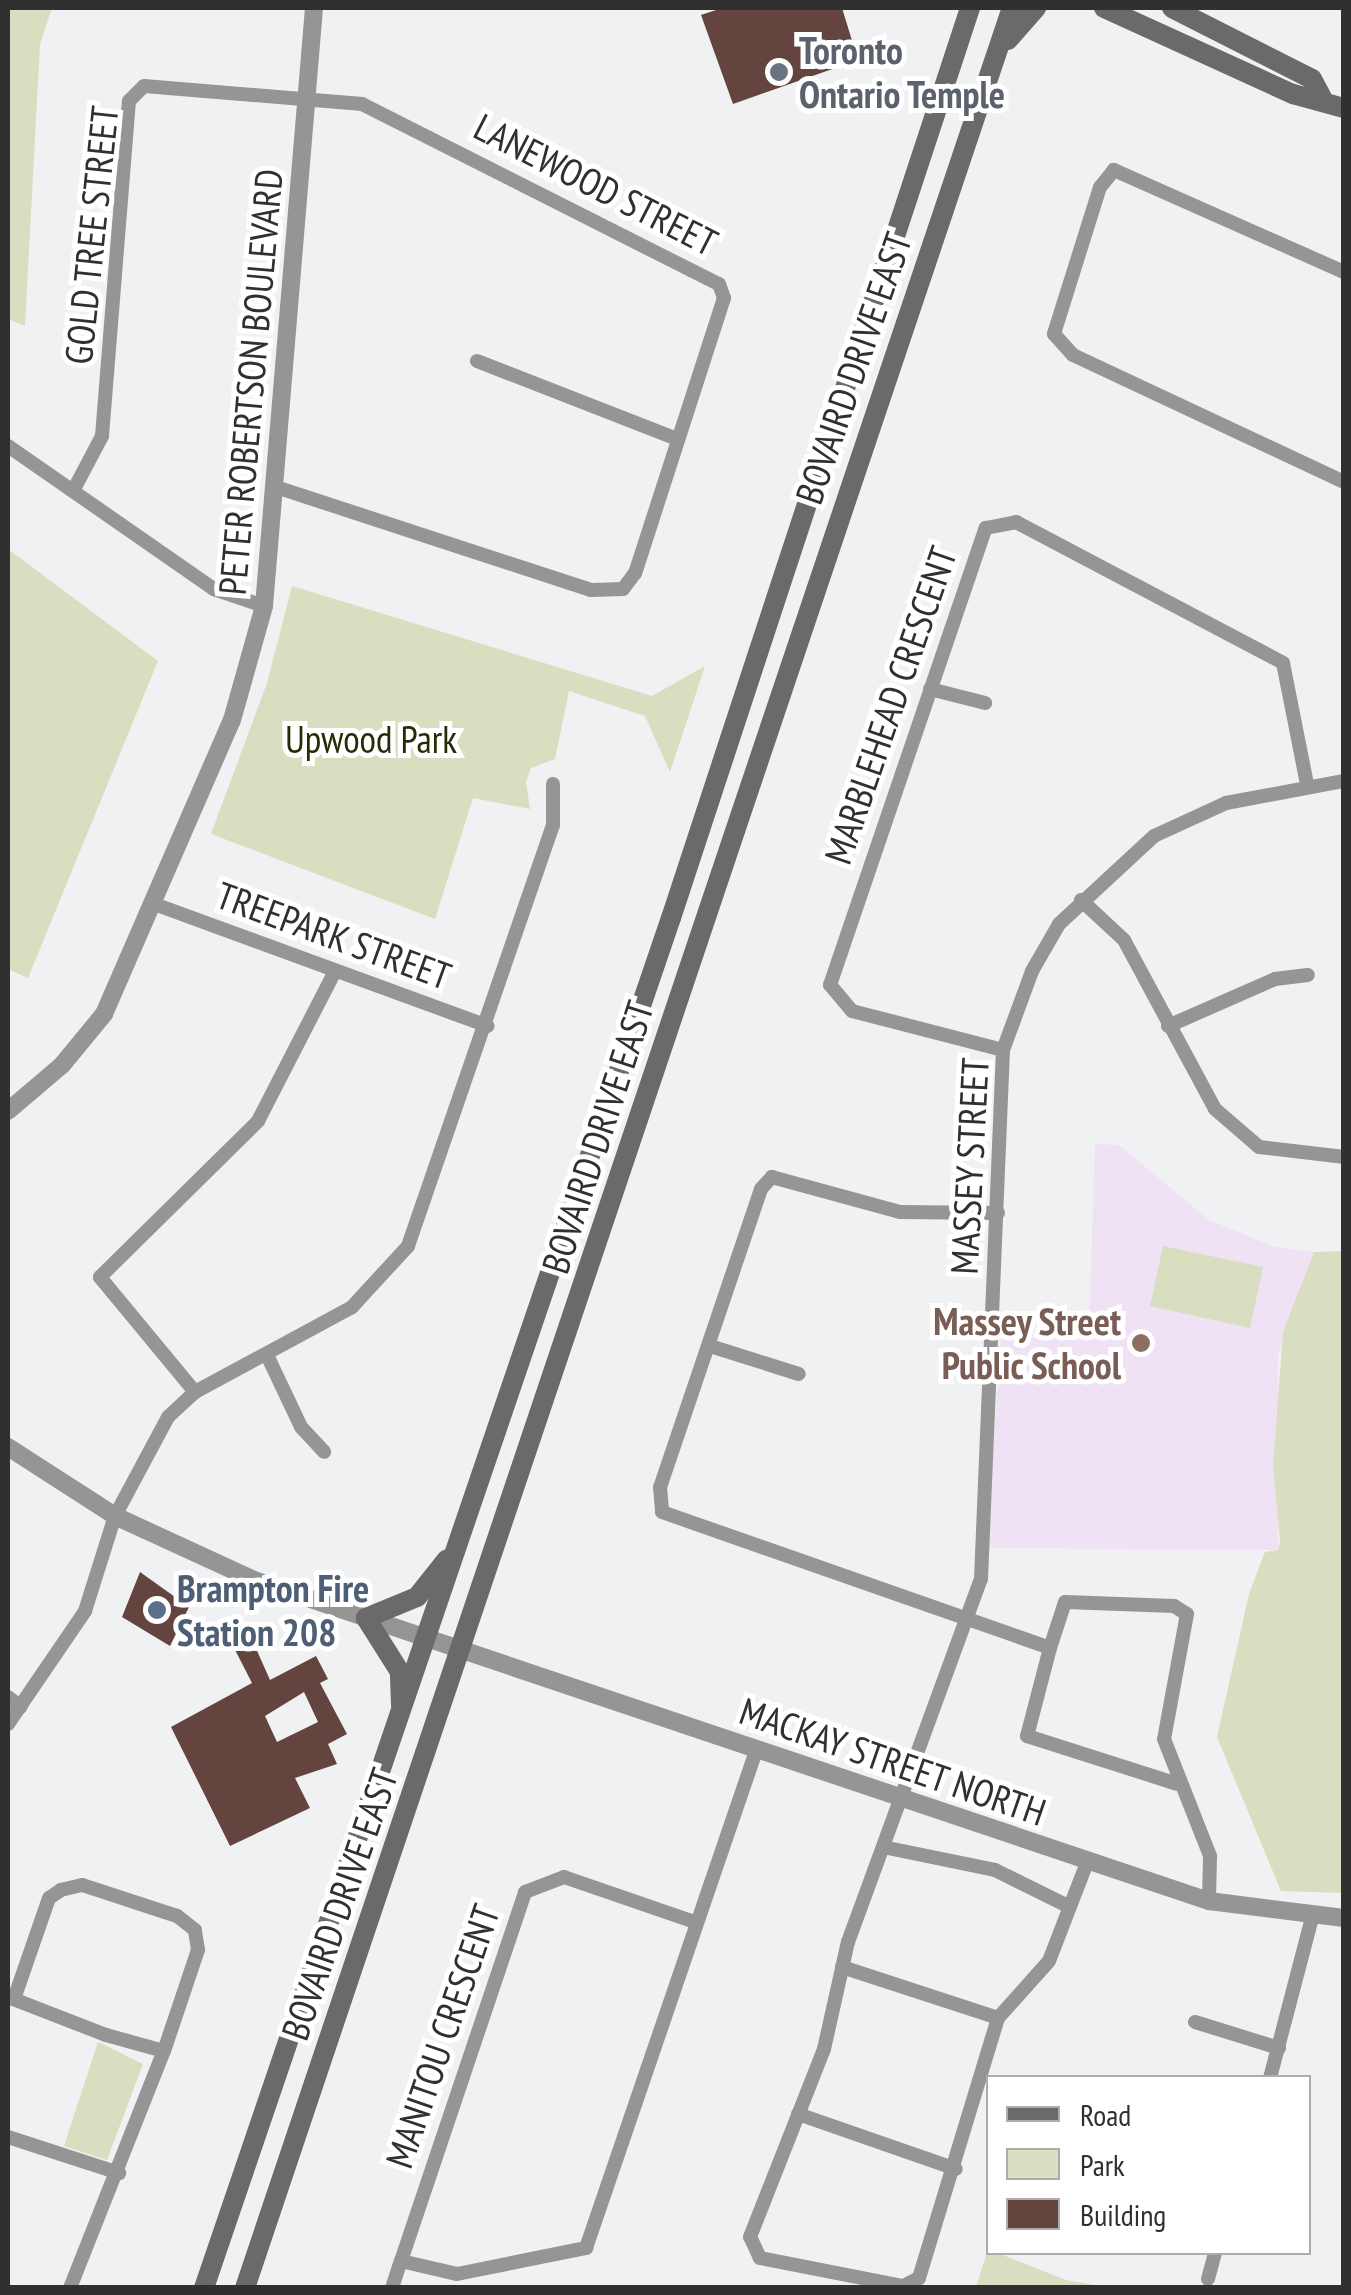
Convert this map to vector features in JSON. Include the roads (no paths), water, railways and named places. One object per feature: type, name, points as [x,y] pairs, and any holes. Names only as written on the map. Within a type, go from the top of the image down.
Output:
[{"type":"main road","name":"BOVAIRD DRIVE EAST","points":[[204,2288],[401,1722],[970,8]]},
{"type":"main road","name":"BOVAIRD DRIVE EAST","points":[[245,2288],[463,1652],[1012,8]]},
{"type":"main road","points":[[995,58],[1036,8]]},
{"type":"main road","points":[[1104,8],[1294,94],[1322,98],[1344,108]]},
{"type":"main road","points":[[1172,8],[1312,79],[1322,98]]},
{"type":"main road","points":[[401,1722],[400,1672],[366,1618],[419,1595],[460,1542]]},
{"type":"street","name":"PETER ROBERTSON BOULEVARD","points":[[8,1111],[62,1065],[104,1014],[156,905],[232,720],[264,606],[278,488],[314,8]]},
{"type":"street","name":"GOLD TREE STREET","points":[[73,491],[102,436],[107,405],[129,100],[144,86],[162,84],[308,97]]},
{"type":"street","name":"LANEWOOD STREET","points":[[278,488],[591,590],[623,588],[635,573],[675,438],[724,298],[711,274],[362,104],[308,97]]},
{"type":"street","points":[[1344,272],[1114,170],[1100,187],[1054,334],[1073,355],[1344,482]]},
{"type":"street","points":[[477,360],[675,438]]},
{"type":"street","points":[[8,446],[214,588],[264,606]]},
{"type":"street","name":"MARBLEHEAD CRESCENT","points":[[1003,1050],[852,1010],[830,984],[986,528],[1016,522],[1283,662],[1307,784]]},
{"type":"street","points":[[930,688],[985,703]]},
{"type":"street","name":"MASSEY STREET","points":[[956,2169],[912,2284],[769,2263],[754,2253],[750,2236],[798,2114],[883,1847],[967,1621],[986,1548],[1003,1050],[1032,970],[1081,900],[1154,836],[1226,802],[1307,784],[1344,781]]},
{"type":"street","points":[[8,1724],[86,1611],[116,1516],[146,1445],[196,1392],[352,1307],[408,1246],[488,1026],[553,825],[553,784]]},
{"type":"street","points":[[1081,900],[1124,940],[1204,1096],[1259,1146],[1344,1158]]},
{"type":"street","name":"TREEPARK STREET","points":[[156,905],[488,1026]]},
{"type":"street","points":[[196,1392],[100,1278],[258,1121],[336,971]]},
{"type":"street","points":[[1168,1026],[1275,978],[1308,975]]},
{"type":"street","points":[[998,1213],[900,1212],[772,1176],[761,1188],[660,1488],[662,1512],[1050,1648]]},
{"type":"street","points":[[710,1346],[800,1374]]},
{"type":"street","points":[[267,1355],[301,1427],[324,1452]]},
{"type":"street","name":"MACKAY STREET NORTH","points":[[8,1447],[116,1516],[254,1580],[1209,1901],[1312,1918],[1344,1918]]},
{"type":"street","points":[[1177,1784],[1026,1736],[1066,1602],[1174,1606],[1186,1614],[1164,1739],[1177,1784],[1210,1856],[1209,1901]]},
{"type":"street","points":[[8,1697],[21,1706]]},
{"type":"street","points":[[401,2261],[457,2274],[586,2248],[757,1748]]},
{"type":"street","points":[[883,1847],[995,1870],[1068,1906]]},
{"type":"street","points":[[798,2114],[956,2169],[998,2018],[1049,1961],[1088,1860]]},
{"type":"street","name":"MANITOU CRESCENT","points":[[392,2288],[525,1892],[564,1877],[695,1922]]},
{"type":"street","points":[[70,2288],[119,2173],[164,2050],[198,1950],[195,1930],[177,1916],[82,1885],[61,1890],[49,1898],[11,1998],[164,2050]]},
{"type":"street","points":[[1271,2075],[1312,1918]]},
{"type":"street","points":[[842,1968],[998,2018]]},
{"type":"street","points":[[1195,2022],[1279,2048]]},
{"type":"street","points":[[8,2138],[119,2173]]},
{"type":"street","points":[[1208,2279],[1214,2255]]},
{"type":"place","name":"Toronto Ontario Temple","points":[[779,72]]},
{"type":"place","name":"Massey Street Public School","points":[[1141,1343]]},
{"type":"place","name":"Brampton Fire Station 208","points":[[157,1610]]},
{"type":"park label","name":"Upwood Park","points":[[371,739]]}]
